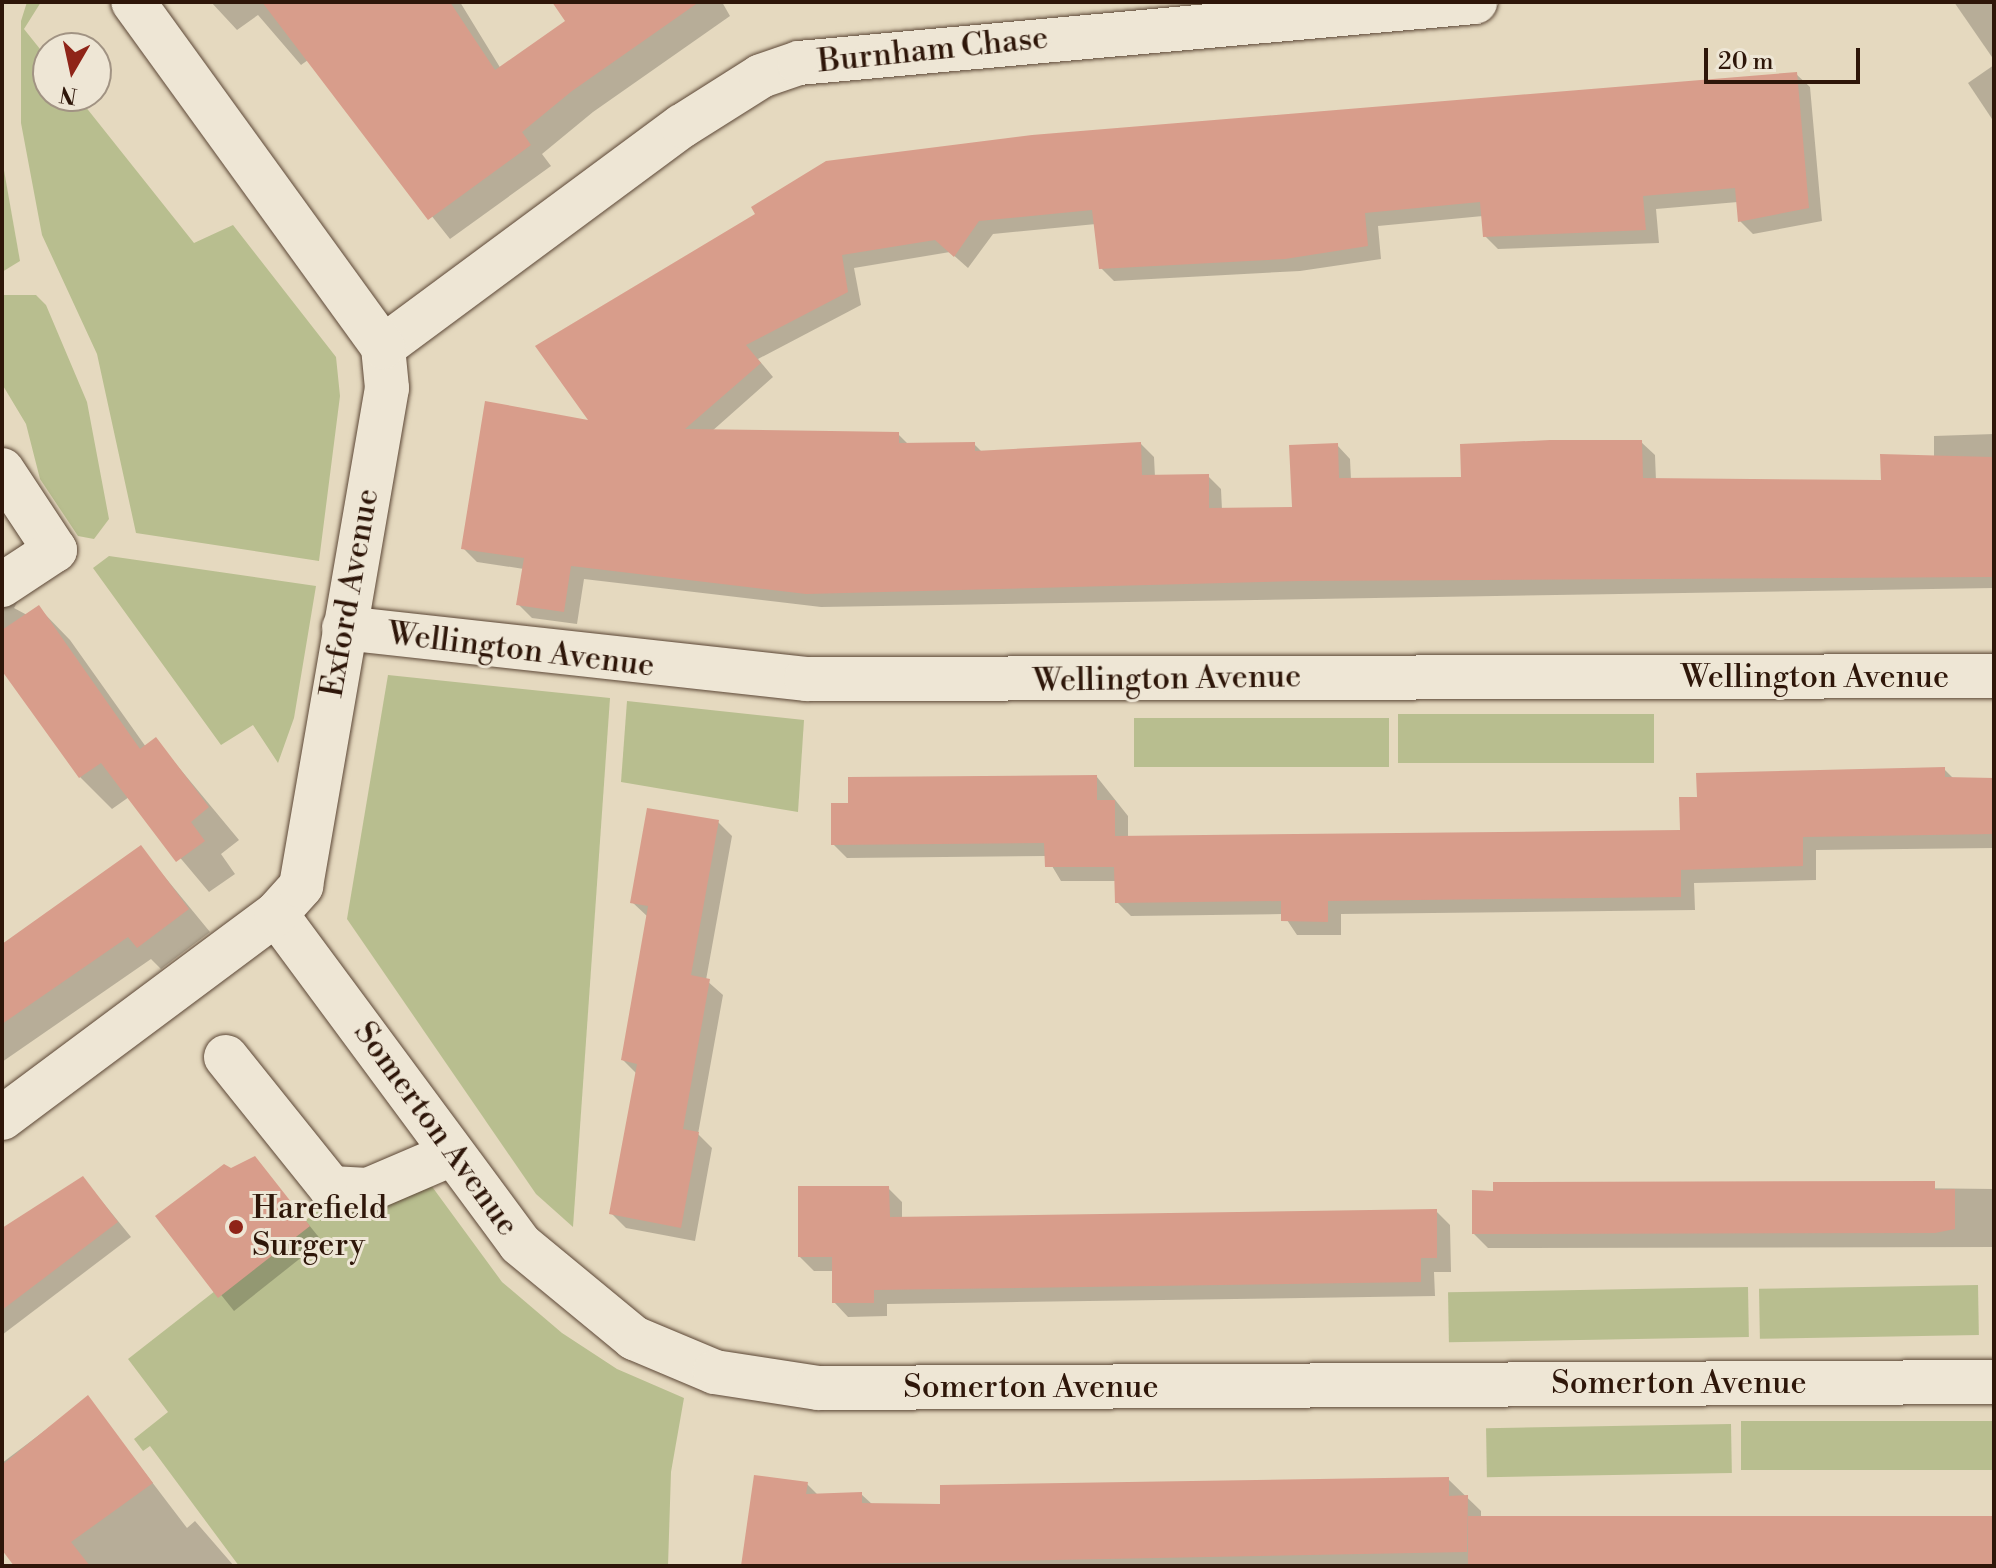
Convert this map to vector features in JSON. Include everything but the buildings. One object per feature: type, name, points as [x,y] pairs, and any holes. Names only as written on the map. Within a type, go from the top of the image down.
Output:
[{"type":"street","points":[[133,2],[383,347]]},
{"type":"street","name":"Burnham Chase","points":[[383,347],[682,126],[761,76],[799,63],[1475,2]]},
{"type":"street","name":"Exford Avenue","points":[[2,1118],[276,914],[301,886],[387,388],[383,347]]},
{"type":"street","points":[[2,470],[55,550],[2,585]]},
{"type":"street","name":"Wellington Avenue","points":[[344,628],[806,679],[1994,676]]},
{"type":"street","name":"Somerton Avenue","points":[[276,914],[520,1244],[595,1312],[673,1358],[797,1387],[1994,1382]]},
{"type":"street","points":[[226,1057],[331,1188],[368,1190],[452,1154]]},
{"type":"green space","points":[[27,2],[41,2],[24,29],[32,39],[32,112],[90,112],[194,243],[233,225],[336,357],[340,396],[319,561],[136,533],[97,354],[42,235],[21,123],[21,21]]},
{"type":"green space","points":[[2,159],[20,261],[2,272]]},
{"type":"green space","points":[[2,295],[36,295],[46,305],[87,402],[109,519],[94,539],[78,536],[40,479],[26,424],[2,384]]},
{"type":"green space","points":[[109,556],[316,586],[294,718],[278,763],[253,725],[221,745],[93,568]]},
{"type":"green space","points":[[388,675],[610,698],[573,1227],[536,1194],[347,919]]},
{"type":"green space","points":[[627,701],[804,720],[798,812],[621,782]]},
{"type":"green space","points":[[1398,714],[1654,714],[1654,763],[1398,763]]},
{"type":"green space","points":[[1134,718],[1389,718],[1389,767],[1134,767]]},
{"type":"green space","points":[[425,1177],[502,1282],[562,1333],[617,1369],[684,1398],[671,1472],[668,1566],[239,1566],[150,1446],[143,1451],[134,1439],[168,1412],[128,1359],[334,1198]]},
{"type":"green space","points":[[1978,1285],[1979,1335],[1760,1339],[1759,1289]]},
{"type":"green space","points":[[1748,1287],[1749,1337],[1449,1342],[1448,1292]]},
{"type":"green space","points":[[1741,1421],[1994,1421],[1994,1470],[1741,1470]]},
{"type":"green space","points":[[1731,1424],[1732,1473],[1487,1477],[1486,1428]]},
{"type":"place","name":"Harefield Surgery","points":[[236,1227]]}]
